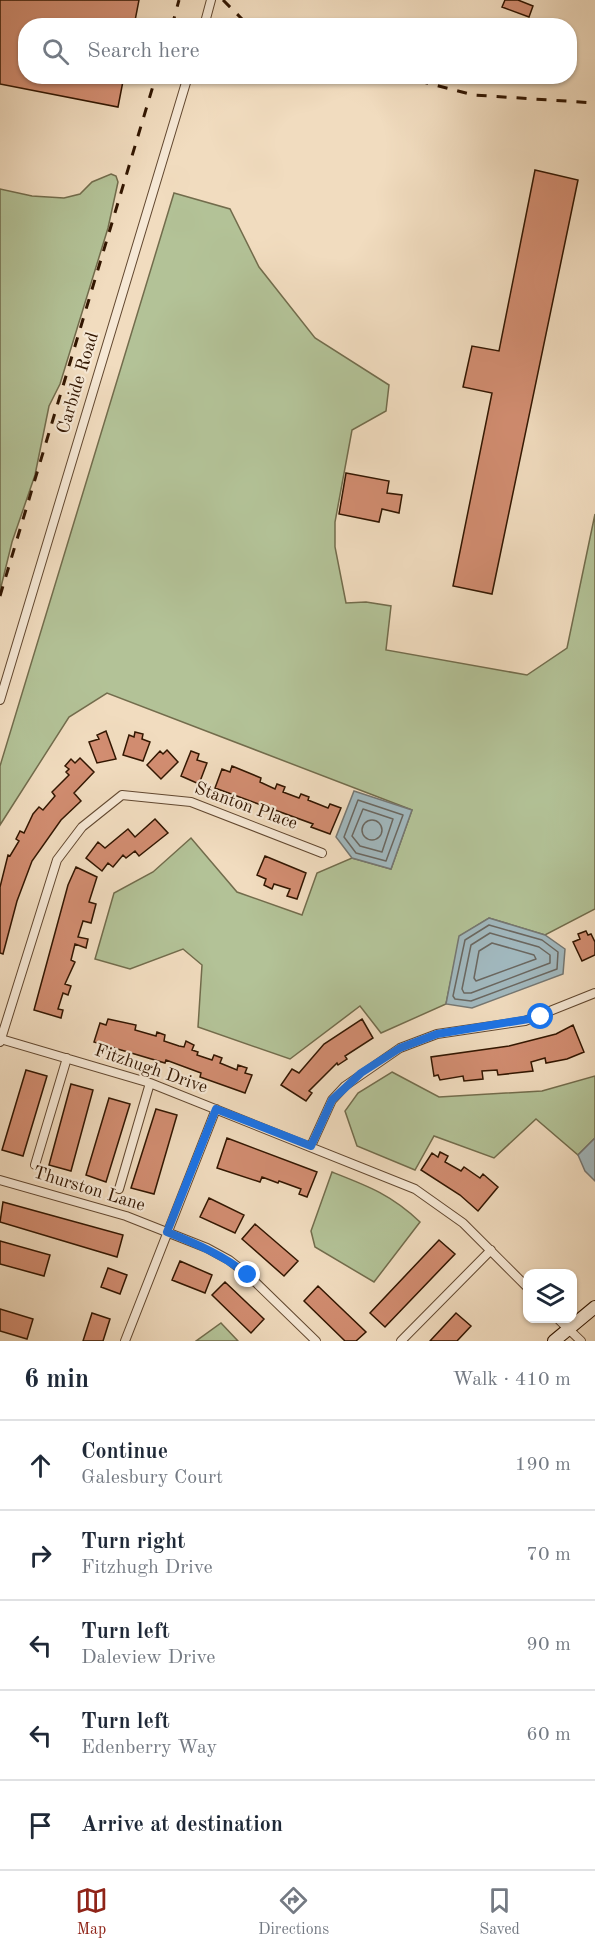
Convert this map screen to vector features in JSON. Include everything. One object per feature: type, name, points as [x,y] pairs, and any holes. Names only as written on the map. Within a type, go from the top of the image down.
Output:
[{"type":"main road","points":[[554,1341],[595,1307]]},
{"type":"street","points":[[206,18],[211,0]]},
{"type":"street","name":"Carbide Road","points":[[0,700],[186,84]]},
{"type":"street","name":"Stanton Place","points":[[1,1041],[57,860],[82,827],[122,795],[191,802],[322,853]]},
{"type":"street","points":[[311,1146],[332,1100],[361,1073],[400,1048],[437,1034],[525,1021],[595,993]]},
{"type":"street","name":"Fitzhugh Drive","points":[[1,1041],[150,1083],[415,1189],[463,1223],[523,1283]]},
{"type":"street","points":[[35,1165],[67,1059]]},
{"type":"street","points":[[119,1189],[150,1083]]},
{"type":"street","points":[[124,1341],[216,1109]]},
{"type":"street","name":"Thurston Lane","points":[[0,1180],[126,1216],[229,1260],[316,1341]]},
{"type":"street","points":[[401,1341],[491,1250]]},
{"type":"street","points":[[562,1323],[581,1341]]},
{"type":"green space","points":[[111,174],[116,176],[118,182],[108,228],[60,384],[49,406],[35,475],[12,542],[0,591],[0,189],[32,196],[64,198],[80,194],[92,182]]},
{"type":"green space","points":[[174,193],[230,209],[259,267],[315,338],[389,385],[386,411],[352,430],[335,522],[335,547],[346,603],[366,602],[391,606],[386,650],[527,675],[567,648],[595,514],[595,909],[545,935],[489,918],[460,936],[446,1004],[381,1033],[360,1006],[290,1059],[198,1027],[202,965],[183,949],[130,969],[95,959],[114,893],[153,872],[191,838],[237,892],[302,915],[317,873],[352,858],[391,869],[412,810],[107,693],[69,717],[0,825],[0,766]]},
{"type":"green space","points":[[392,1072],[439,1097],[542,1091],[595,1076],[595,1138],[578,1155],[536,1119],[494,1158],[434,1136],[415,1170],[357,1146],[345,1111],[358,1093]]},
{"type":"green space","points":[[332,1172],[379,1192],[400,1205],[420,1222],[374,1282],[315,1247],[311,1231]]},
{"type":"green space","points":[[221,1323],[238,1341],[196,1341]]},
{"type":"water","points":[[354,791],[412,810],[391,869],[352,858],[336,837]]},
{"type":"water","points":[[489,918],[545,935],[565,949],[563,974],[472,1008],[446,1004],[459,936]]},
{"type":"water","points":[[595,1138],[595,1181],[585,1171],[578,1155]]},
{"type":"building","points":[[0,0],[139,0],[136,18],[18,18],[18,84],[122,84],[118,107],[0,84]]},
{"type":"building","points":[[505,0],[518,0],[533,6],[529,17],[502,7]]},
{"type":"building","points":[[535,170],[578,180],[492,594],[453,586],[492,393],[463,387],[472,346],[499,351]]},
{"type":"building","points":[[346,473],[389,481],[387,493],[402,495],[399,513],[382,509],[379,522],[339,514]]},
{"type":"building","points":[[106,731],[116,759],[97,763],[89,742],[99,739],[97,735]]},
{"type":"building","points":[[135,732],[143,734],[142,739],[150,742],[143,761],[123,755],[129,735],[134,737]]},
{"type":"building","points":[[167,750],[178,762],[161,779],[147,765],[160,751],[163,754]]},
{"type":"building","points":[[191,751],[199,754],[197,760],[207,763],[199,784],[181,776]]},
{"type":"building","points":[[80,758],[94,772],[74,793],[81,801],[61,820],[32,861],[17,901],[3,954],[0,953],[0,887],[8,855],[10,856],[19,841],[16,839],[20,831],[24,833],[33,814],[39,807],[43,810],[55,796],[52,792],[69,775],[66,772],[69,769],[65,766],[71,759],[75,763]]},
{"type":"building","points":[[232,766],[261,778],[260,782],[275,789],[277,784],[285,787],[283,792],[299,798],[301,794],[309,797],[308,800],[328,808],[330,804],[341,808],[330,834],[311,827],[313,824],[215,788],[222,769],[230,772]]},
{"type":"building","points":[[155,819],[168,833],[139,856],[135,851],[126,858],[123,855],[113,867],[108,863],[102,871],[86,858],[98,842],[105,848],[128,829],[135,837]]},
{"type":"building","points":[[265,856],[306,873],[297,899],[287,896],[290,889],[274,884],[272,889],[264,885],[266,879],[257,875]]},
{"type":"building","points":[[76,867],[97,877],[89,902],[96,904],[91,923],[83,921],[78,937],[88,939],[86,948],[75,944],[71,960],[75,962],[65,984],[71,986],[68,995],[63,993],[58,1009],[63,1010],[61,1018],[34,1010],[68,885]]},
{"type":"building","points":[[586,931],[588,935],[591,934],[595,942],[595,955],[582,961],[573,942],[580,939],[578,934]]},
{"type":"building","points":[[108,1019],[136,1025],[135,1030],[156,1036],[157,1032],[165,1035],[164,1041],[179,1046],[184,1047],[186,1041],[194,1045],[192,1050],[198,1052],[197,1055],[212,1060],[214,1055],[222,1058],[220,1063],[237,1070],[238,1065],[247,1068],[245,1073],[252,1075],[245,1093],[200,1077],[201,1073],[166,1060],[165,1063],[94,1042],[100,1023],[106,1025]]},
{"type":"building","points":[[362,1019],[373,1038],[345,1056],[347,1059],[338,1065],[337,1063],[309,1091],[312,1093],[306,1101],[281,1085],[292,1069],[299,1073],[324,1044]]},
{"type":"building","points":[[573,1025],[584,1052],[567,1059],[546,1063],[545,1058],[531,1062],[533,1071],[498,1075],[497,1070],[482,1071],[483,1079],[464,1081],[463,1076],[440,1080],[438,1075],[434,1076],[431,1057],[509,1046],[556,1034]]},
{"type":"building","points":[[26,1070],[47,1076],[23,1156],[2,1150]]},
{"type":"building","points":[[71,1084],[93,1090],[71,1171],[49,1165]]},
{"type":"building","points":[[109,1098],[130,1104],[106,1182],[86,1175]]},
{"type":"building","points":[[156,1109],[177,1115],[154,1194],[131,1188]]},
{"type":"building","points":[[227,1138],[317,1172],[307,1197],[299,1194],[301,1189],[279,1181],[278,1183],[262,1177],[260,1182],[217,1168]]},
{"type":"building","points":[[440,1152],[448,1156],[445,1162],[461,1171],[464,1167],[480,1178],[483,1174],[498,1187],[478,1211],[460,1195],[421,1170],[432,1153],[438,1157]]},
{"type":"building","points":[[209,1198],[244,1215],[235,1233],[200,1217]]},
{"type":"building","points":[[3,1202],[123,1235],[117,1257],[0,1222]]},
{"type":"building","points":[[255,1224],[298,1261],[284,1276],[242,1239]]},
{"type":"building","points":[[439,1240],[455,1254],[385,1327],[370,1313]]},
{"type":"building","points":[[0,1241],[50,1255],[44,1276],[0,1264]]},
{"type":"building","points":[[180,1261],[212,1275],[205,1293],[172,1280]]},
{"type":"building","points":[[108,1268],[127,1275],[120,1294],[101,1287]]},
{"type":"building","points":[[225,1282],[264,1319],[251,1333],[212,1295]]},
{"type":"building","points":[[318,1286],[366,1332],[356,1341],[345,1341],[304,1301]]},
{"type":"building","points":[[0,1309],[33,1319],[27,1339],[0,1331]]},
{"type":"building","points":[[92,1313],[110,1319],[103,1341],[83,1341]]},
{"type":"building","points":[[456,1313],[471,1326],[457,1341],[430,1341]]},
{"type":"railway","points":[[174,18],[179,0]]},
{"type":"railway","points":[[223,0],[241,18]]},
{"type":"railway","points":[[0,596],[154,84]]},
{"type":"railway","points":[[431,84],[474,95],[595,103]]},
{"type":"route","points":[[248,1275],[229,1260],[207,1248],[167,1232],[216,1109],[311,1146],[322,1117],[332,1100],[361,1073],[400,1048],[437,1034],[541,1017]]}]
